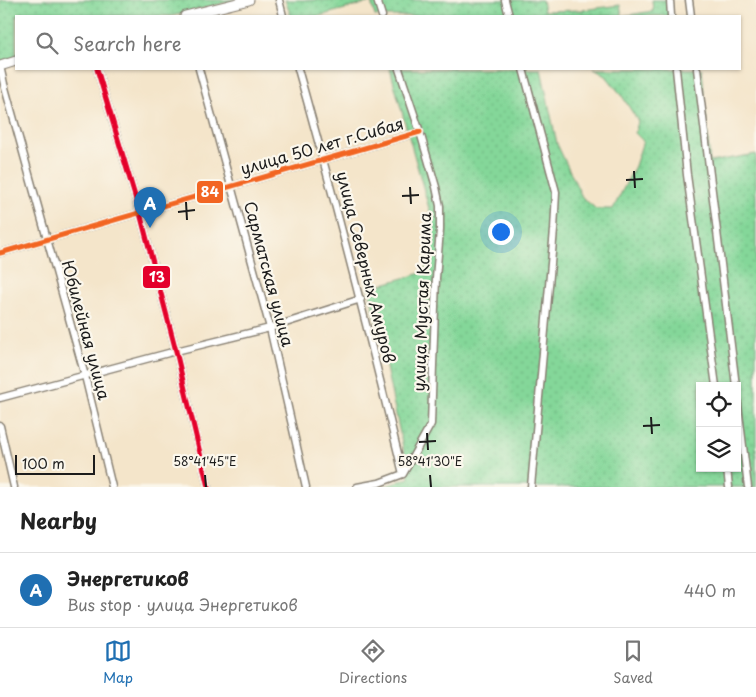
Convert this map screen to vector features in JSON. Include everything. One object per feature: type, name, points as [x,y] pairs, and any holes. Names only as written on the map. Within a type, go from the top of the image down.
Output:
[{"type":"street","points":[[189,15],[249,0]]},
{"type":"street","points":[[280,0],[283,15]]},
{"type":"street","points":[[376,0],[382,15]]},
{"type":"street","points":[[505,0],[509,15]]},
{"type":"street","points":[[670,0],[671,15]]},
{"type":"street","points":[[689,0],[691,15]]},
{"type":"street","points":[[0,66],[15,61]]},
{"type":"street","name":"Юбилейная улица","points":[[0,66],[85,376],[112,487]]},
{"type":"street","points":[[97,70],[140,213],[176,351],[208,487]]},
{"type":"street","name":"Сарматская улица","points":[[199,70],[270,328],[306,487]]},
{"type":"street","name":"улица Северных Амуров","points":[[298,70],[361,299],[403,474]]},
{"type":"street","name":"улица Мустая Карима","points":[[399,70],[420,132],[440,206],[431,424],[403,474]]},
{"type":"street","points":[[523,70],[556,192],[531,487]]},
{"type":"street","points":[[676,70],[687,175],[715,382]]},
{"type":"street","points":[[697,70],[736,382]]},
{"type":"street","name":"улица 50 лет г.Сибая","points":[[0,253],[420,132]]},
{"type":"street","points":[[0,398],[270,328],[361,299]]},
{"type":"street","points":[[0,426],[14,487]]},
{"type":"street","points":[[741,427],[748,487]]},
{"type":"street","points":[[727,472],[729,487]]},
{"type":"street","points":[[357,487],[379,483],[403,474]]},
{"type":"green space","points":[[0,0],[236,0],[176,15],[15,15],[15,57],[0,62]]},
{"type":"green space","points":[[285,0],[542,0],[544,11],[582,10],[620,5],[622,15],[375,15],[371,2],[323,15],[291,15]]},
{"type":"green space","points":[[652,0],[669,0],[672,15],[628,15],[653,11]]},
{"type":"green space","points":[[390,70],[541,70],[557,144],[582,197],[596,209],[613,209],[635,166],[643,141],[635,133],[638,121],[622,96],[606,76],[596,70],[702,70],[710,162],[756,154],[756,487],[382,487],[409,478],[369,288],[425,272],[430,212]]},
{"type":"transit line","name":"13","points":[[97,70],[140,213],[176,351],[208,487]]},
{"type":"transit line","name":"84","points":[[0,253],[420,132]]},
{"type":"place","name":"Энергетиков","points":[[150,228]]}]
